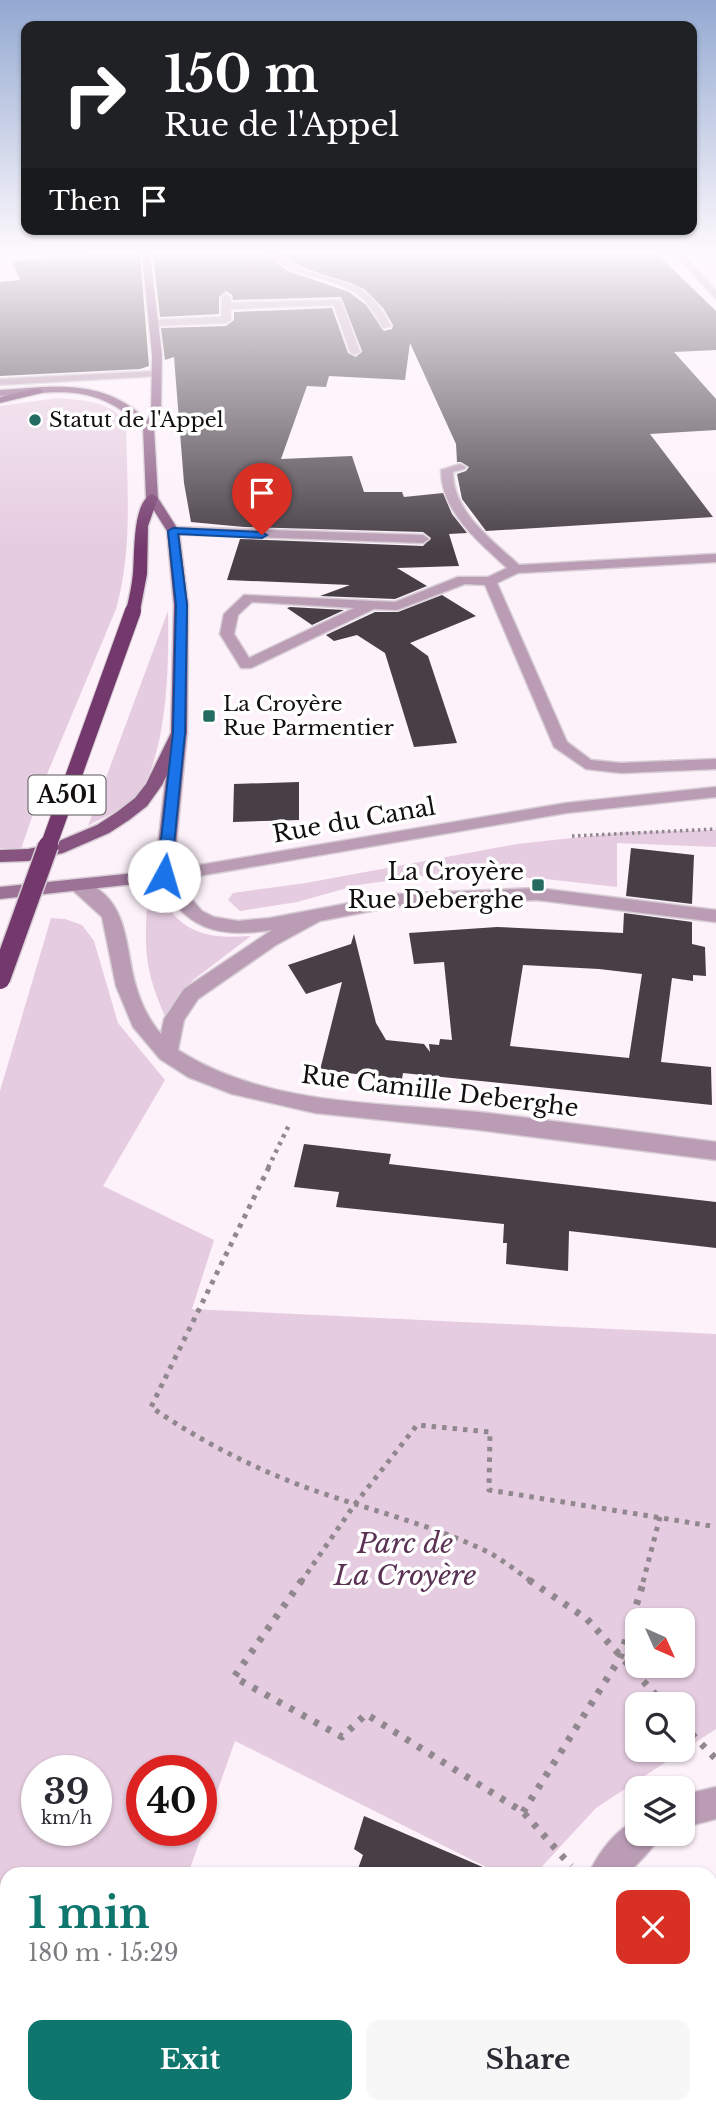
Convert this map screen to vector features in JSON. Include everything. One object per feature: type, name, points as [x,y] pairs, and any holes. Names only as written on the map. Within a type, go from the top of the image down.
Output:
[{"type":"highway","points":[[0,400],[38,391]]},
{"type":"highway","name":"A501","points":[[0,979],[133,611],[140,574],[142,526],[152,498]]},
{"type":"main road","points":[[0,856],[28,855],[57,849],[103,829],[123,816],[141,802],[154,785],[179,733],[181,605],[173,531],[152,498],[148,427],[156,413],[157,353]]},
{"type":"main road","points":[[0,393],[74,391],[119,402],[148,427]]},
{"type":"street","points":[[0,382],[155,374]]},
{"type":"street","points":[[74,391],[118,387],[155,374]]},
{"type":"street","points":[[460,467],[447,470],[444,482],[462,515],[516,569]]},
{"type":"street","points":[[173,531],[423,539]]},
{"type":"street","points":[[371,605],[246,665],[227,634],[231,614],[249,598],[397,606],[463,580],[490,581],[516,569],[716,558]]},
{"type":"street","points":[[490,581],[560,744],[586,764],[621,768],[716,764]]},
{"type":"street","points":[[179,733],[164,876],[176,895],[195,915],[211,923],[239,927],[397,900],[537,894],[716,916]]},
{"type":"street","name":"Rue du Canal","points":[[0,892],[164,876],[566,807],[716,793]]},
{"type":"street","name":"Rue Camille Deberghe","points":[[77,886],[103,905],[114,921],[130,1005],[145,1032],[167,1053],[210,1079],[289,1100],[716,1151]]},
{"type":"street","points":[[167,1053],[174,1019],[191,994],[259,947],[315,916]]},
{"type":"street","points":[[695,1809],[716,1803]]},
{"type":"street","points":[[612,1867],[629,1846]]},
{"type":"path","points":[[289,1100],[289,1130],[151,1407],[180,1427],[246,1462],[302,1486],[423,1525],[490,1553],[587,1619],[653,1692]]},
{"type":"path","points":[[573,1867],[523,1812],[366,1714],[342,1737],[233,1677],[355,1504],[417,1425],[490,1432],[489,1490],[711,1526]]},
{"type":"path","points":[[523,1812],[620,1658],[660,1517]]},
{"type":"path","points":[[695,1737],[716,1759]]},
{"type":"green space","points":[[57,398],[104,406],[126,423],[128,517],[125,564],[116,609],[45,779],[21,849],[0,848],[0,406]]},
{"type":"green space","points":[[168,611],[167,684],[153,765],[143,786],[130,802],[88,826]]},
{"type":"green space","points":[[716,830],[716,847],[617,843],[617,887],[546,879],[443,873],[358,885],[297,902],[240,911],[228,900],[233,893],[306,883],[517,844],[626,832]]},
{"type":"green space","points":[[155,896],[164,902],[182,923],[200,932],[230,937],[251,936],[193,980],[180,994],[167,1021],[151,977],[146,951],[147,903]]},
{"type":"green space","name":"Parc de La Croyère","points":[[51,918],[65,919],[82,925],[94,941],[118,1023],[165,1080],[103,1186],[214,1240],[192,1309],[716,1334],[716,1729],[695,1743],[695,1692],[625,1692],[625,1762],[666,1762],[645,1776],[625,1776],[625,1789],[596,1808],[541,1867],[486,1867],[235,1741],[217,1792],[217,1755],[126,1755],[126,1846],[198,1846],[190,1867],[0,1867],[0,1091]]},
{"type":"building","points":[[0,353],[148,353],[149,366],[140,369],[0,376]]},
{"type":"building","points":[[164,353],[348,353],[356,357],[360,353],[409,353],[405,380],[329,376],[326,387],[307,386],[281,459],[352,456],[364,492],[402,492],[404,497],[443,493],[452,514],[467,533],[449,534],[459,566],[397,568],[427,586],[395,599],[320,596],[350,585],[227,580],[240,539],[423,546],[431,538],[423,532],[244,527],[191,522],[184,483],[174,357],[165,360]]},
{"type":"building","points":[[414,353],[675,353],[716,399],[716,430],[650,434],[713,517],[486,531],[462,499],[457,474],[469,467],[457,462],[456,444]]},
{"type":"building","points":[[442,595],[476,616],[410,643],[428,656],[457,743],[414,747],[385,653],[357,635],[334,641],[326,635],[375,612],[398,612]]},
{"type":"building","points":[[287,608],[344,610],[312,625]]},
{"type":"building","points":[[299,782],[299,820],[233,822],[234,784]]},
{"type":"building","points":[[631,848],[694,855],[692,904],[626,896]]},
{"type":"building","points":[[624,913],[692,922],[692,944],[705,947],[706,976],[693,975],[693,981],[672,978],[661,1062],[711,1067],[712,1105],[403,1073],[402,1079],[320,1070],[342,982],[306,994],[288,965],[351,944],[354,934],[376,1023],[386,1040],[424,1044],[430,1052],[429,1044],[439,1045],[440,1039],[452,1040],[444,962],[414,964],[409,933],[497,927],[623,933]],"holes":[[[523,965],[642,974],[629,1058],[510,1046]]]},
{"type":"building","points":[[304,1144],[391,1154],[389,1164],[716,1202],[716,1248],[569,1231],[568,1271],[506,1264],[504,1224],[336,1207],[339,1192],[294,1187]]},
{"type":"building","points":[[364,1816],[483,1867],[359,1867],[363,1855],[354,1849]]},
{"type":"place","name":"Statut de l'Appel","points":[[35,420]]},
{"type":"place","name":"La Croyère Rue Parmentier","points":[[209,716]]},
{"type":"place","name":"La Croyère Rue Deberghe","points":[[538,885]]},
{"type":"route","points":[[164,876],[179,733],[181,605],[173,531],[262,535]]}]
